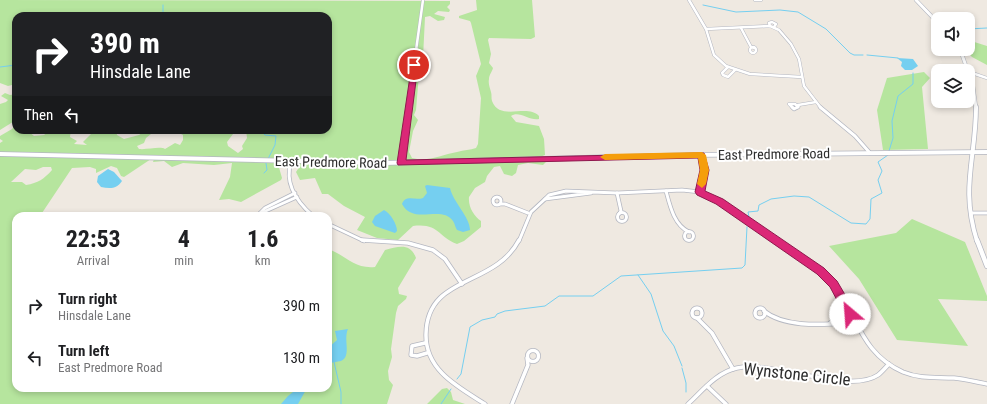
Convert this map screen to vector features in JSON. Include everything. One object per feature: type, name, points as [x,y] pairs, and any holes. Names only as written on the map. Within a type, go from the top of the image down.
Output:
[{"type":"street","points":[[401,163],[423,0]]},
{"type":"street","points":[[689,0],[706,29],[714,55],[728,67],[755,74],[780,74],[802,77]]},
{"type":"street","points":[[755,0],[761,0]]},
{"type":"street","points":[[916,0],[931,16]]},
{"type":"street","points":[[706,29],[774,27],[786,37],[794,49],[799,60],[804,87],[816,102],[854,133],[870,153]]},
{"type":"street","points":[[741,28],[751,47],[755,48]]},
{"type":"street","points":[[728,67],[722,73],[725,76],[730,76],[735,70]]},
{"type":"street","points":[[975,74],[987,78]]},
{"type":"street","points":[[798,106],[795,104],[789,105],[792,108],[816,102]]},
{"type":"street","points":[[981,115],[968,182],[970,213],[977,240],[987,266]]},
{"type":"street","name":"East Predmore Road","points":[[0,154],[291,162],[401,163],[702,155],[987,152]]},
{"type":"street","points":[[700,192],[705,170],[702,155]]},
{"type":"street","points":[[291,162],[288,179],[296,195],[308,212]]},
{"type":"street","points":[[485,404],[445,378],[431,362],[425,343],[426,323],[434,304],[441,296],[462,284],[484,275],[509,256],[520,238],[528,213],[549,195],[561,192],[617,193],[687,190],[700,192],[720,201],[821,271],[834,284],[870,348],[889,364],[909,374],[920,377],[953,378],[987,384]]},
{"type":"street","points":[[666,191],[674,215],[684,230],[684,235],[686,238],[692,240],[694,236],[684,230]]},
{"type":"street","points":[[617,193],[621,210],[627,218],[622,221],[618,218],[621,210]]},
{"type":"street","points":[[263,212],[296,195]]},
{"type":"street","points":[[505,204],[498,198],[493,200],[494,204],[505,204],[528,213]]},
{"type":"street","points":[[500,204],[502,200]]},
{"type":"street","points":[[970,213],[987,213]]},
{"type":"street","points":[[619,214],[624,214]]},
{"type":"street","points":[[332,226],[372,243],[408,243],[433,250],[451,266],[462,284]]},
{"type":"street","points":[[684,235],[689,232]]},
{"type":"street","points":[[702,321],[701,311],[694,308],[691,313],[702,321],[716,340],[733,369]]},
{"type":"street","points":[[770,316],[759,308],[754,311],[758,317],[770,316],[802,324],[830,322],[855,323]]},
{"type":"street","points":[[764,311],[764,317]]},
{"type":"street","points":[[697,318],[702,316]]},
{"type":"street","points":[[830,322],[836,318],[852,318]]},
{"type":"street","points":[[425,343],[412,346],[410,352],[411,355],[415,356],[427,353]]},
{"type":"street","points":[[512,404],[528,365],[527,358],[529,352],[536,352],[538,359],[528,365]]},
{"type":"street","points":[[527,358],[534,362]]},
{"type":"street","name":"Wynstone Circle","points":[[688,404],[721,374],[733,369],[758,367],[826,380],[850,380],[872,378],[883,373],[889,364]]},
{"type":"street","points":[[708,386],[726,404]]},
{"type":"green space","points":[[0,0],[450,1],[450,4],[447,7],[450,10],[449,12],[438,11],[434,14],[445,17],[444,20],[438,21],[430,16],[425,17],[423,58],[420,62],[416,110],[414,115],[418,120],[413,131],[409,152],[412,158],[429,159],[476,148],[478,144],[481,98],[476,76],[481,64],[471,23],[470,21],[459,18],[459,16],[477,10],[476,0],[532,0],[535,37],[531,39],[489,38],[488,40],[491,54],[489,63],[493,68],[489,76],[489,83],[492,101],[496,107],[507,112],[534,112],[539,116],[539,119],[532,119],[517,114],[511,116],[516,122],[539,126],[544,139],[545,155],[540,157],[467,163],[528,160],[547,161],[543,165],[528,163],[518,165],[516,173],[512,176],[504,174],[500,166],[494,167],[487,176],[485,182],[475,188],[469,197],[474,214],[481,221],[481,227],[464,241],[457,244],[445,238],[438,231],[422,226],[413,226],[398,240],[377,238],[357,230],[365,217],[344,206],[328,194],[322,194],[315,178],[300,180],[296,172],[300,166],[278,164],[282,178],[281,180],[241,202],[229,199],[219,200],[230,177],[232,163],[214,165],[183,163],[172,167],[164,161],[153,162],[154,159],[151,159],[124,177],[121,176],[117,168],[111,166],[96,173],[96,169],[90,167],[72,168],[43,212],[12,212],[12,392],[332,392],[332,251],[355,264],[375,267],[385,250],[403,247],[410,250],[416,258],[398,288],[399,294],[407,296],[406,299],[398,306],[396,313],[391,349],[392,357],[388,371],[389,380],[393,385],[387,404],[0,404],[0,143],[3,141],[0,139],[0,136],[12,129],[12,134],[32,134],[34,136],[45,134],[70,134],[70,137],[77,141],[74,144],[87,145],[83,142],[91,134],[117,134],[124,139],[140,134],[151,134],[146,138],[144,143],[137,146],[139,149],[165,149],[175,143],[180,145],[183,140],[183,135],[181,134],[233,134],[227,142],[228,146],[238,153],[243,149],[242,146],[247,138],[246,134],[332,134],[332,12],[12,12],[12,85],[8,86],[0,83]],"holes":[[[43,167],[51,167],[52,170],[46,176],[34,183],[26,185],[22,182],[11,182],[25,169],[36,170]]]},
{"type":"green space","points":[[975,42],[987,46],[987,65],[971,56],[975,56]]},
{"type":"green space","points":[[924,72],[930,78],[922,87],[928,149],[883,150],[877,110],[887,78]]},
{"type":"green space","points":[[5,93],[12,95],[12,122],[0,130],[0,104],[8,100],[1,96]]},
{"type":"green space","points":[[912,219],[965,242],[987,296],[987,301],[938,299],[968,346],[897,340],[859,279],[829,246],[896,233]]},
{"type":"green space","points":[[447,388],[451,392],[453,400],[465,404],[427,404],[442,389]]},
{"type":"water","points":[[897,58],[913,59],[918,66],[912,70],[905,70],[901,66],[902,62]]},
{"type":"water","points":[[108,169],[114,172],[122,181],[118,186],[110,188],[101,187],[97,182],[98,176]]},
{"type":"water","points":[[425,186],[450,188],[454,199],[467,220],[470,230],[463,232],[457,230],[453,221],[448,216],[442,214],[420,215],[413,214],[407,210],[402,204],[404,201],[408,198],[423,198],[427,193]]},
{"type":"water","points":[[384,210],[391,216],[397,228],[395,233],[375,226],[372,222],[375,216]]},
{"type":"water","points":[[348,329],[346,338],[347,352],[344,359],[332,362],[332,344],[337,340],[335,331]]},
{"type":"water","points":[[293,392],[305,392],[298,404],[281,404]]},
{"type":"waterway","points":[[163,5],[163,12]]},
{"type":"waterway","points":[[703,5],[736,12],[780,10],[798,12],[826,29],[850,53],[854,55],[863,55]]},
{"type":"waterway","points":[[975,29],[987,28]]},
{"type":"waterway","points":[[867,55],[898,58]]},
{"type":"waterway","points":[[0,67],[12,66]]},
{"type":"waterway","points":[[889,151],[893,138],[892,121],[898,96],[913,84],[913,73]]},
{"type":"waterway","points":[[264,134],[276,136],[275,145],[268,159]]},
{"type":"waterway","points":[[749,217],[748,212],[758,211],[759,205],[771,199],[794,196],[809,197],[851,223],[866,224],[870,219],[871,199],[882,193],[878,180],[882,171],[878,162],[888,155]]},
{"type":"waterway","points":[[264,173],[267,170],[266,163]]},
{"type":"waterway","points":[[457,379],[461,374],[470,327],[482,320],[495,317],[497,314],[505,311],[545,306],[559,296],[593,296],[621,276],[742,268],[745,265],[747,227]]},
{"type":"waterway","points":[[638,275],[651,294],[663,331],[674,346],[682,366]]},
{"type":"waterway","points":[[334,362],[341,392],[341,404]]},
{"type":"waterway","points":[[682,368],[686,383],[686,392]]},
{"type":"waterway","points":[[441,404],[451,389]]},
{"type":"slow traffic","points":[[605,157],[702,155],[705,170],[702,184]]},
{"type":"route","points":[[414,65],[401,163],[702,155],[705,170],[700,192],[720,201],[821,271],[834,284],[850,314]]}]
